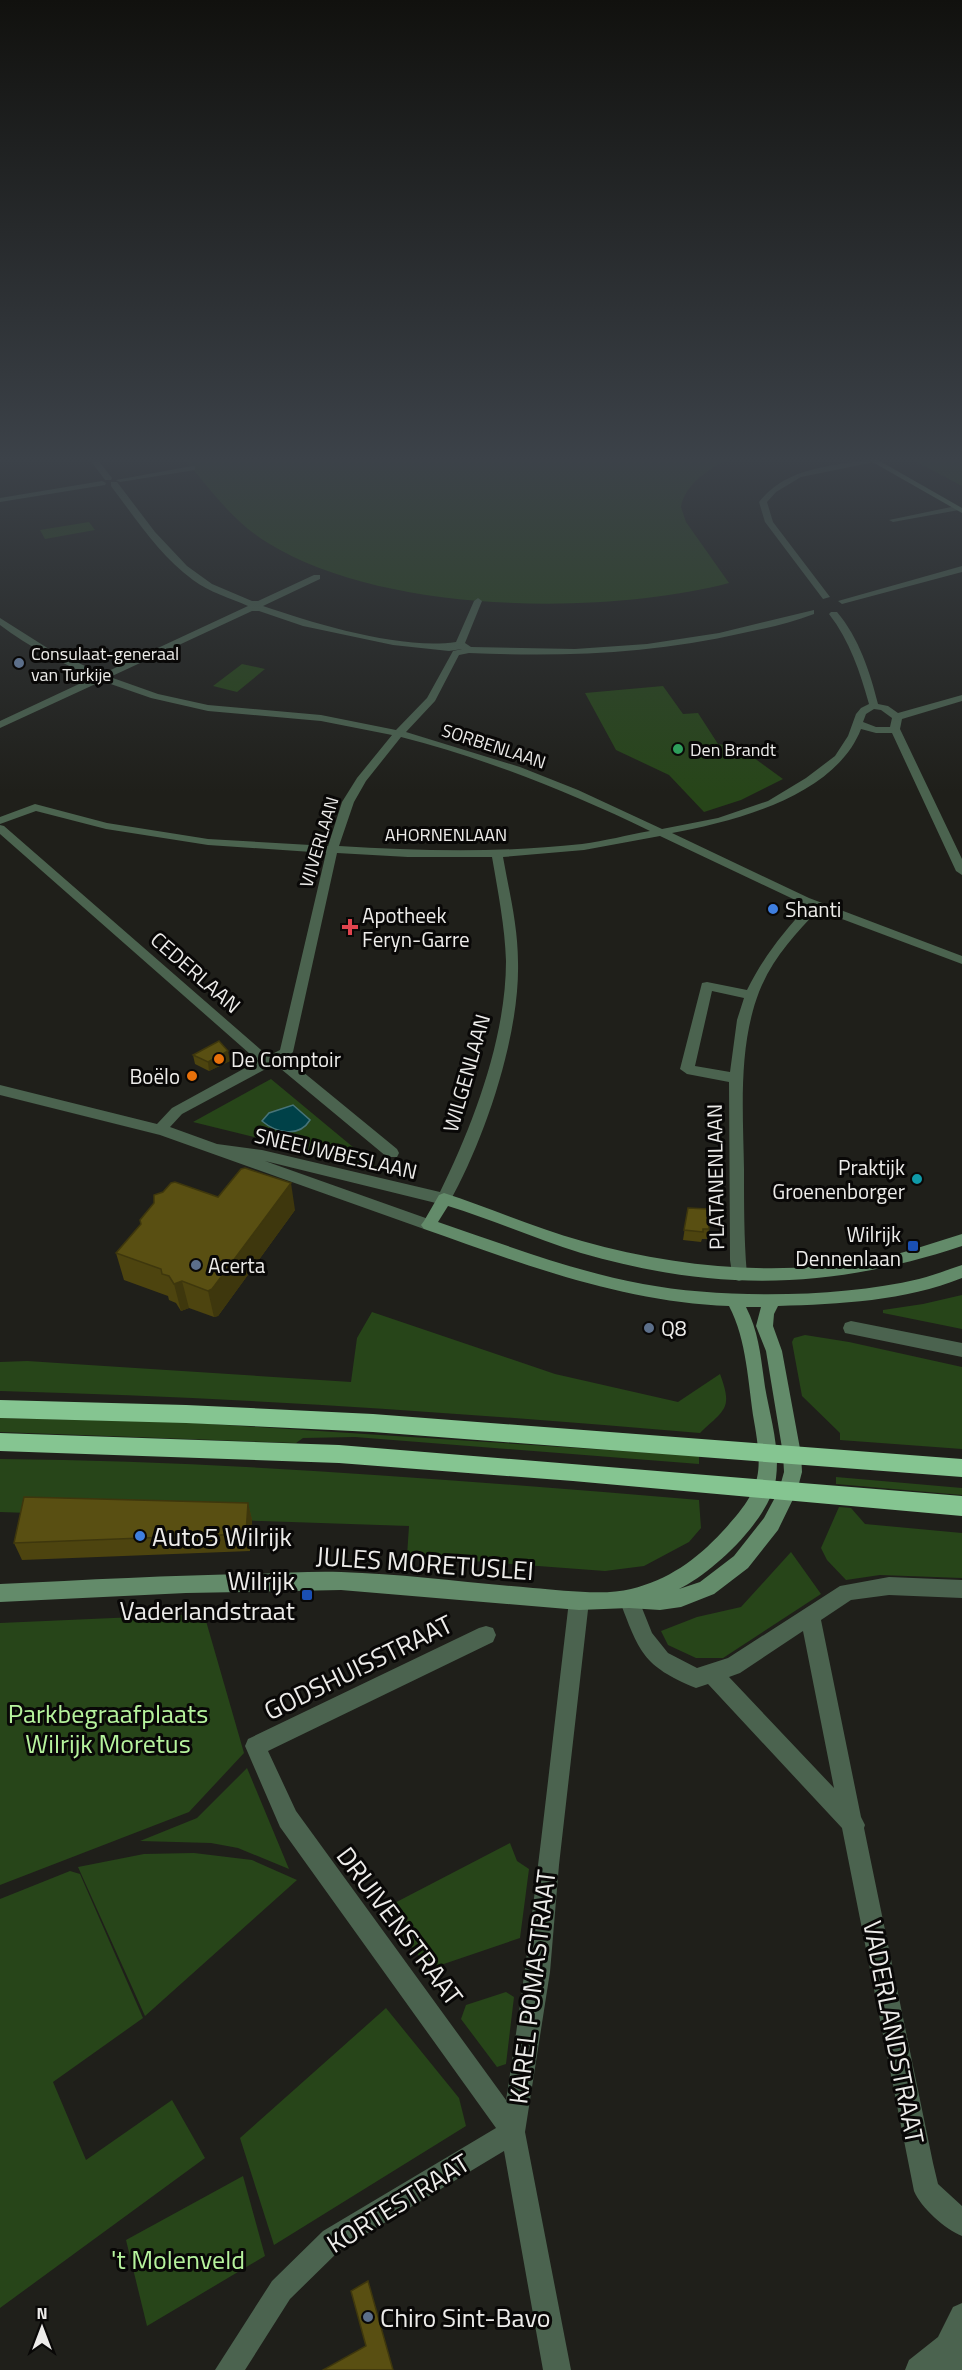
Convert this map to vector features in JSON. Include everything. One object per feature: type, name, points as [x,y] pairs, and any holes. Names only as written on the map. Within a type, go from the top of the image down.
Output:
[{"type":"highway","points":[[0,1409],[186,1414],[373,1423],[962,1468]]},
{"type":"highway","points":[[0,1442],[174,1446],[339,1454],[962,1506]]},
{"type":"street","points":[[188,571],[198,579],[255,606],[306,624],[345,633],[458,649],[562,652],[644,648],[741,632],[842,601],[956,571]]},
{"type":"street","points":[[798,571],[821,608],[842,624],[865,675],[874,706]]},
{"type":"street","points":[[0,725],[317,577]]},
{"type":"street","points":[[821,608],[837,598],[842,601]]},
{"type":"street","name":"VIJVERLAAN","points":[[271,1060],[286,1052],[332,850],[348,802],[387,746],[431,699],[458,649],[478,601]]},
{"type":"street","name":"SORBENLAAN","points":[[0,621],[57,656],[103,677],[149,694],[208,708],[317,718],[399,734],[542,778],[617,809],[661,834],[680,839],[713,858],[816,905],[917,945],[962,960]]},
{"type":"street","points":[[962,698],[896,723],[884,732],[868,730],[858,723],[863,709],[874,706],[884,708],[896,723],[962,871]]},
{"type":"street","name":"AHORNENLAAN","points":[[0,821],[35,807],[106,826],[208,842],[408,854],[497,854],[584,847],[720,821],[772,803],[810,780],[838,758],[853,736],[858,723]]},
{"type":"street","name":"CEDERLAAN","points":[[0,828],[271,1060],[392,1153]]},
{"type":"street","name":"WILGENLAAN","points":[[429,1225],[444,1199],[487,1092],[500,1045],[512,963],[497,854]]},
{"type":"street","name":"PLATANENLAAN","points":[[739,1275],[735,1078],[740,1036],[750,995],[785,936],[816,905]]},
{"type":"street","name":"PLATANENLAAN","points":[[735,1078],[687,1069],[707,986],[750,995]]},
{"type":"street","points":[[159,1130],[177,1111],[271,1060]]},
{"type":"street","name":"SNEEUWBESLAAN","points":[[0,1090],[159,1130],[219,1149],[246,1162],[429,1225]]},
{"type":"street","name":"SNEEUWBESLAAN","points":[[219,1149],[262,1155],[444,1199]]},
{"type":"street","points":[[444,1199],[617,1257],[675,1269],[739,1275],[793,1276],[848,1271],[920,1256],[962,1240]]},
{"type":"street","points":[[429,1225],[600,1280],[644,1291],[734,1301],[772,1301],[866,1294],[936,1280],[962,1271]]},
{"type":"street","points":[[734,1301],[745,1318],[748,1332],[766,1453],[765,1490]]},
{"type":"street","name":"JULES MORETUSLEI","points":[[0,1593],[186,1584],[341,1581],[579,1601],[629,1599],[660,1601],[681,1598],[707,1588],[741,1562],[764,1534],[788,1491],[793,1472],[792,1454],[774,1351],[767,1337],[763,1318],[764,1312],[772,1301]]},
{"type":"street","points":[[851,1328],[962,1350]]},
{"type":"street","name":"JULES MORETUSLEI","points":[[629,1599],[666,1586],[694,1571],[745,1521],[765,1490]]},
{"type":"street","points":[[629,1599],[644,1639],[661,1660],[696,1678],[733,1666],[847,1592],[889,1586],[962,1589]]},
{"type":"street","name":"KAREL POMASTRAAT","points":[[557,2370],[513,2132],[538,1972],[548,1865],[579,1601]]},
{"type":"street","name":"VADERLANDSTRAAT","points":[[810,1617],[927,2191],[962,2223]]},
{"type":"street","name":"GODSHUISSTRAAT","points":[[255,1746],[486,1635]]},
{"type":"street","points":[[712,1673],[854,1825]]},
{"type":"street","name":"DRUIVENSTRAAT","points":[[255,1746],[288,1819],[513,2132]]},
{"type":"street","name":"KORTESTRAAT","points":[[229,2370],[281,2290],[332,2240],[513,2132]]},
{"type":"street","points":[[919,2370],[950,2359],[962,2316]]},
{"type":"green space","points":[[329,571],[720,571],[729,583],[677,594],[619,601],[557,604],[494,602],[430,596],[370,584]]},
{"type":"green space","points":[[242,664],[265,669],[237,692],[213,686]]},
{"type":"green space","name":"Den Brandt","points":[[663,686],[683,714],[698,713],[718,744],[739,747],[783,779],[741,800],[704,812],[669,775],[616,750],[585,693]]},
{"type":"green space","points":[[271,1079],[377,1167],[193,1122]]},
{"type":"green space","points":[[962,1295],[962,1329],[883,1313],[883,1310]]},
{"type":"green space","points":[[372,1312],[555,1374],[678,1402],[720,1374],[726,1402],[721,1413],[700,1433],[350,1407],[175,1397],[0,1391],[0,1362],[27,1361],[351,1382],[357,1338]]},
{"type":"green space","points":[[805,1335],[849,1342],[962,1367],[962,1449],[840,1440],[840,1433],[802,1396],[792,1342],[794,1338]]},
{"type":"green space","points":[[0,1418],[180,1422],[699,1456],[699,1464],[355,1437],[303,1438],[296,1443],[0,1432]]},
{"type":"green space","points":[[0,1459],[262,1468],[437,1479],[699,1500],[701,1528],[689,1542],[644,1566],[605,1571],[407,1556],[409,1526],[0,1512]]},
{"type":"green space","points":[[836,1477],[962,1488],[962,1495],[836,1484]]},
{"type":"green space","points":[[839,1507],[851,1508],[865,1524],[962,1533],[962,1578],[880,1575],[846,1580],[827,1560],[821,1548]]},
{"type":"green space","points":[[791,1552],[821,1594],[723,1658],[696,1658],[668,1645],[661,1631],[697,1617],[741,1607]]},
{"type":"green space","name":"Parkbegraafplaats Wilrijk Moretus","points":[[204,1614],[244,1753],[189,1812],[0,1885],[0,1623]]},
{"type":"green space","points":[[247,1768],[289,1869],[238,1848],[211,1843],[140,1841],[197,1818]]},
{"type":"green space","points":[[510,1843],[517,1861],[529,1869],[520,1938],[429,1969],[383,1909]]},
{"type":"green space","points":[[194,1853],[252,1860],[297,1880],[145,2016],[78,1867],[144,1854]]},
{"type":"green space","points":[[70,1871],[80,1874],[143,2018],[53,2082],[86,2160],[172,2100],[205,2158],[0,2308],[0,1899]]},
{"type":"green space","points":[[506,1992],[514,1997],[506,2064],[497,2067],[461,2019],[466,2005]]},
{"type":"green space","points":[[386,2008],[459,2098],[466,2126],[274,2245],[240,2138]]},
{"type":"green space","name":"'t Molenveld","points":[[243,2176],[265,2256],[147,2326],[126,2240]]},
{"type":"water","points":[[293,1105],[310,1120],[300,1129],[280,1131],[262,1121],[269,1113]]},
{"type":"building","points":[[219,1041],[228,1051],[208,1062],[193,1055]]},
{"type":"building","points":[[245,1168],[291,1183],[212,1289],[208,1291],[182,1281],[174,1284],[169,1276],[162,1274],[161,1269],[116,1253],[141,1224],[140,1220],[154,1203],[154,1195],[163,1192],[171,1183],[175,1182],[218,1197],[241,1169]]},
{"type":"building","points":[[688,1208],[708,1209],[709,1229],[703,1229],[703,1232],[684,1230]]},
{"type":"building","points":[[24,1497],[248,1503],[246,1534],[14,1543]]},
{"type":"building","name":"Chiro Sint-Bavo","points":[[368,2281],[393,2370],[323,2370],[366,2346],[351,2291]]},
{"type":"place","name":"Consulaat-generaal van Turkije","points":[[19,663]]},
{"type":"place","name":"Den Brandt","points":[[678,749]]},
{"type":"place","name":"Shanti","points":[[773,909]]},
{"type":"place","name":"Apotheek Feryn-Garre","points":[[350,927]]},
{"type":"place","name":"De Comptoir","points":[[219,1059]]},
{"type":"place","name":"Boëlo","points":[[192,1076]]},
{"type":"place","name":"Praktijk Groenenborger","points":[[917,1179]]},
{"type":"place","name":"Wilrijk Dennenlaan","points":[[913,1246]]},
{"type":"place","name":"Acerta","points":[[196,1265]]},
{"type":"place","name":"Q8","points":[[649,1328]]},
{"type":"place","name":"Auto5 Wilrijk","points":[[140,1536]]},
{"type":"place","name":"Wilrijk Vaderlandstraat","points":[[307,1595]]},
{"type":"place","name":"Chiro Sint-Bavo","points":[[368,2317]]}]
